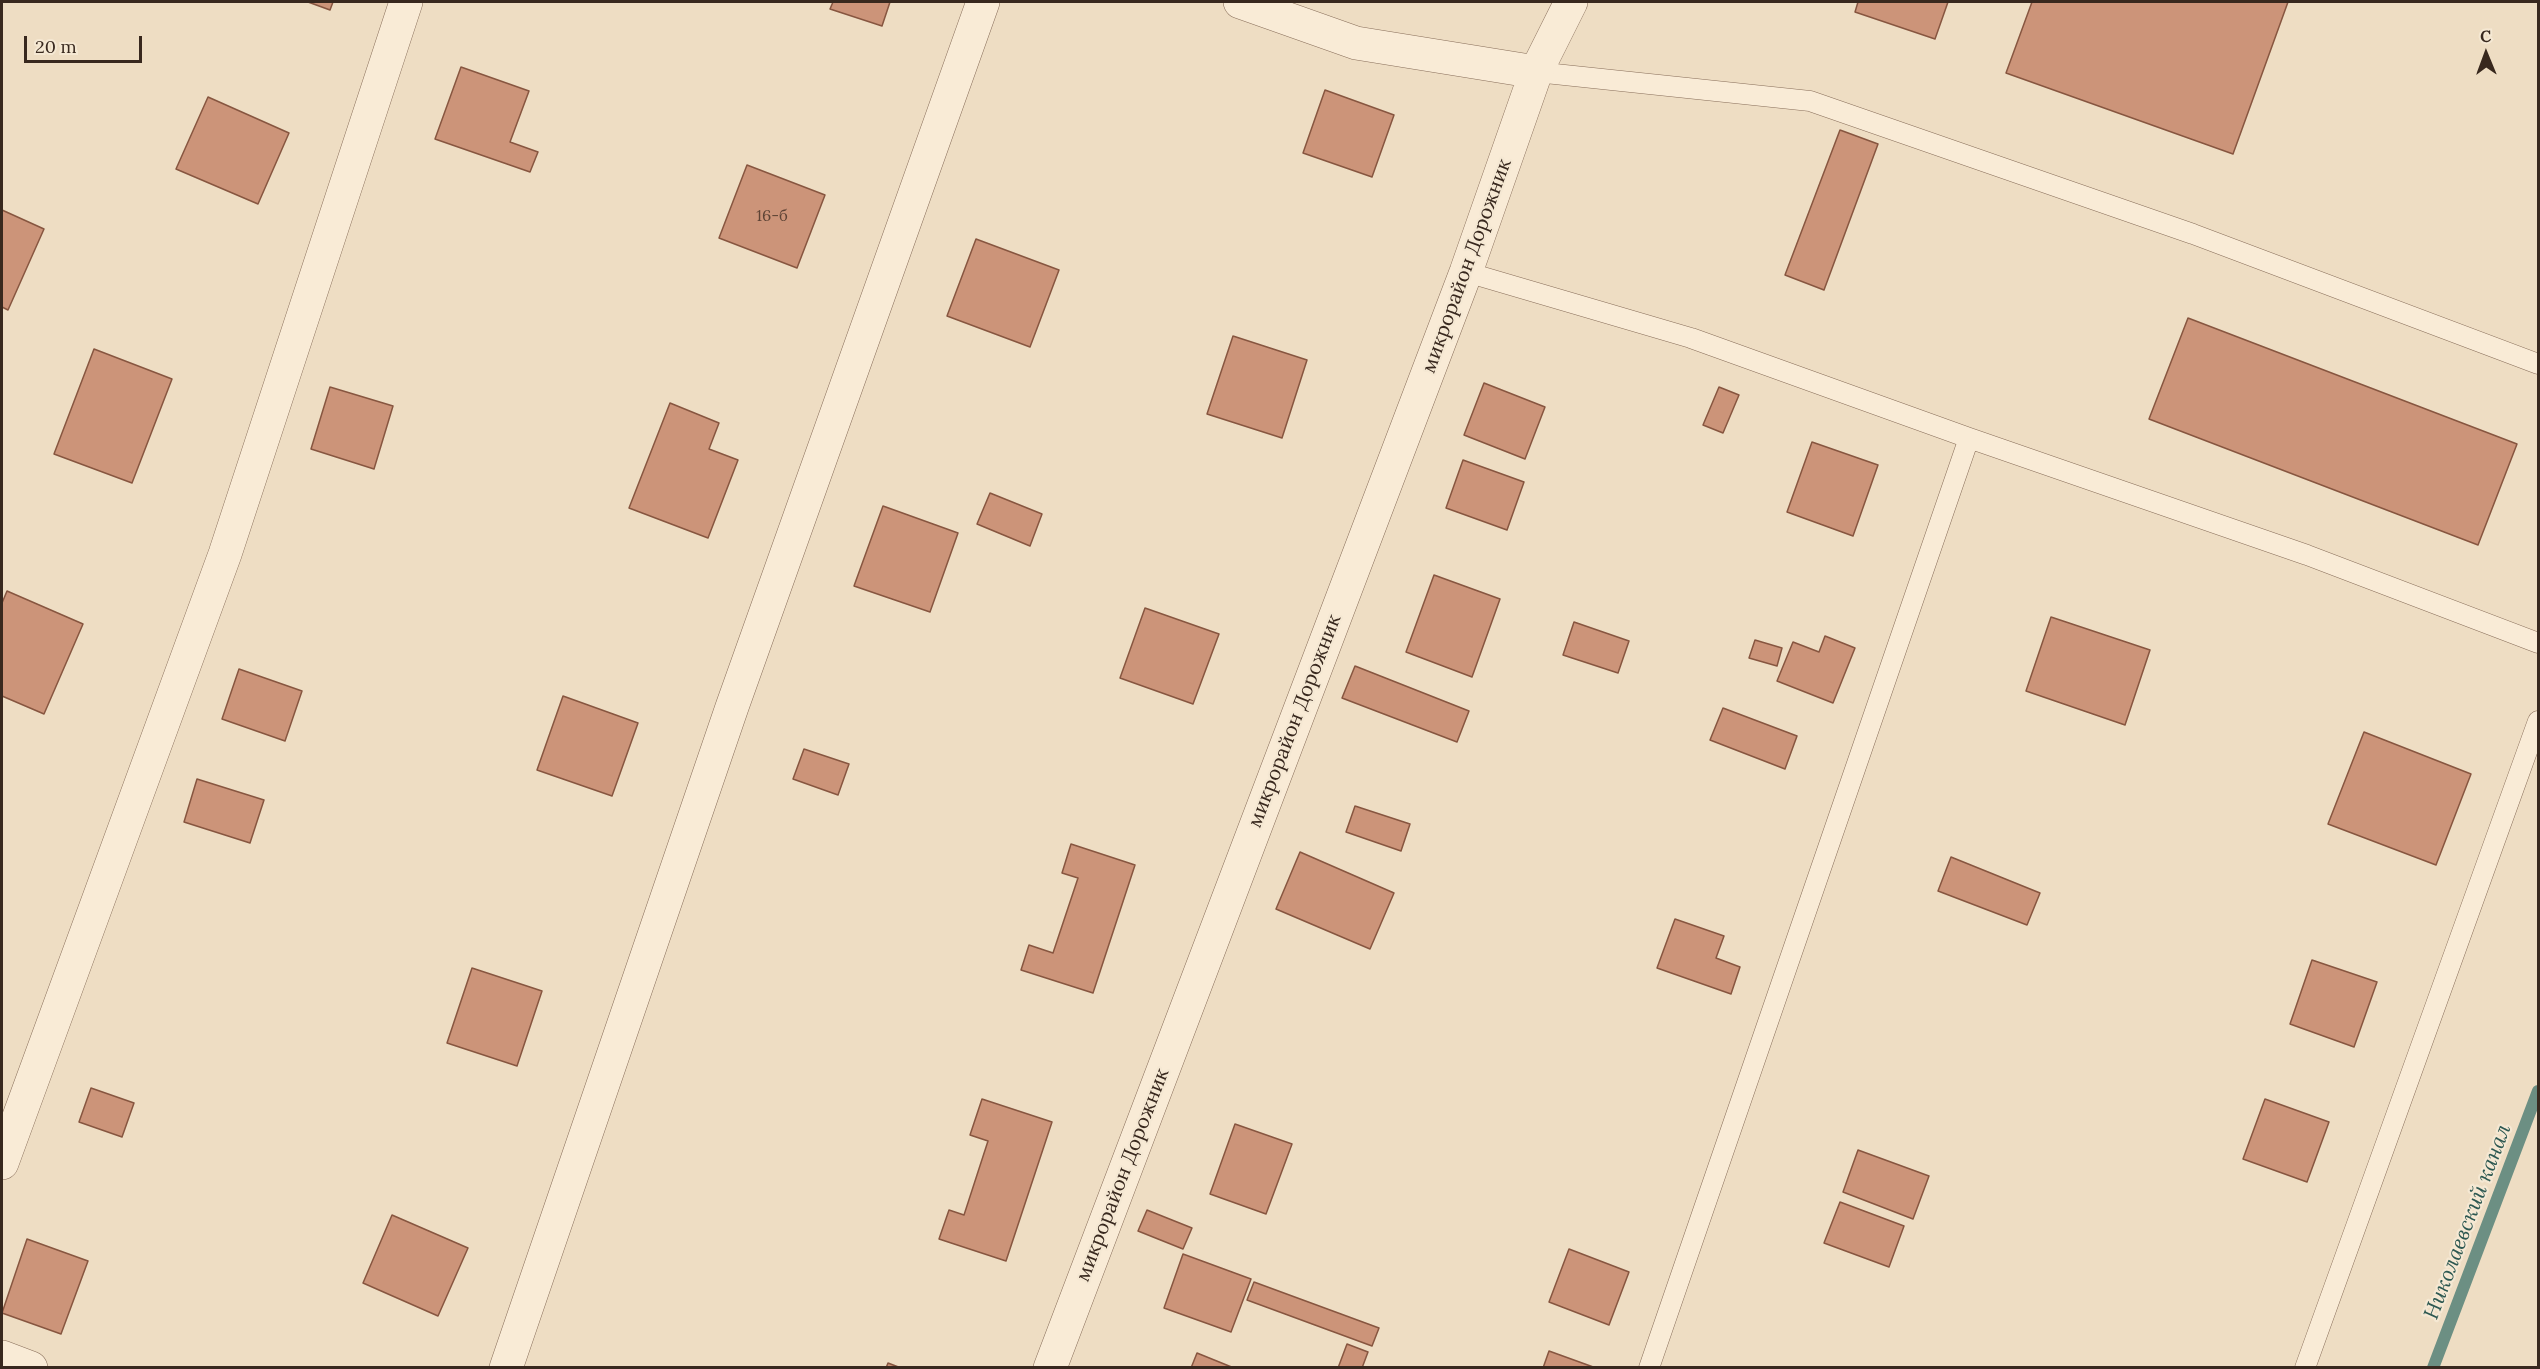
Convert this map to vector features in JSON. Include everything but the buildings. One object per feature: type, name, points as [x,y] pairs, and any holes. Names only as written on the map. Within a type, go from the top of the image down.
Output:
[{"type":"street","points":[[2,1163],[225,554],[406,2]]},
{"type":"street","points":[[506,1368],[732,707],[983,2]]},
{"type":"street","points":[[1240,2],[1356,43],[1536,72]]},
{"type":"street","name":"микрорайон Дорожник","points":[[1050,1368],[1466,272],[1536,72],[1571,2]]},
{"type":"street","points":[[2,1357],[31,1368]]},
{"type":"lane","points":[[1536,72],[1810,102],[2193,234],[2538,364]]},
{"type":"lane","points":[[1466,272],[1691,338],[1969,438],[2307,555],[2538,643]]},
{"type":"lane","points":[[1649,1368],[1969,438]]},
{"type":"lane","points":[[2305,1368],[2538,721]]},
{"type":"waterway","name":"Николаевский канал","points":[[2433,1368],[2538,1091]]}]
